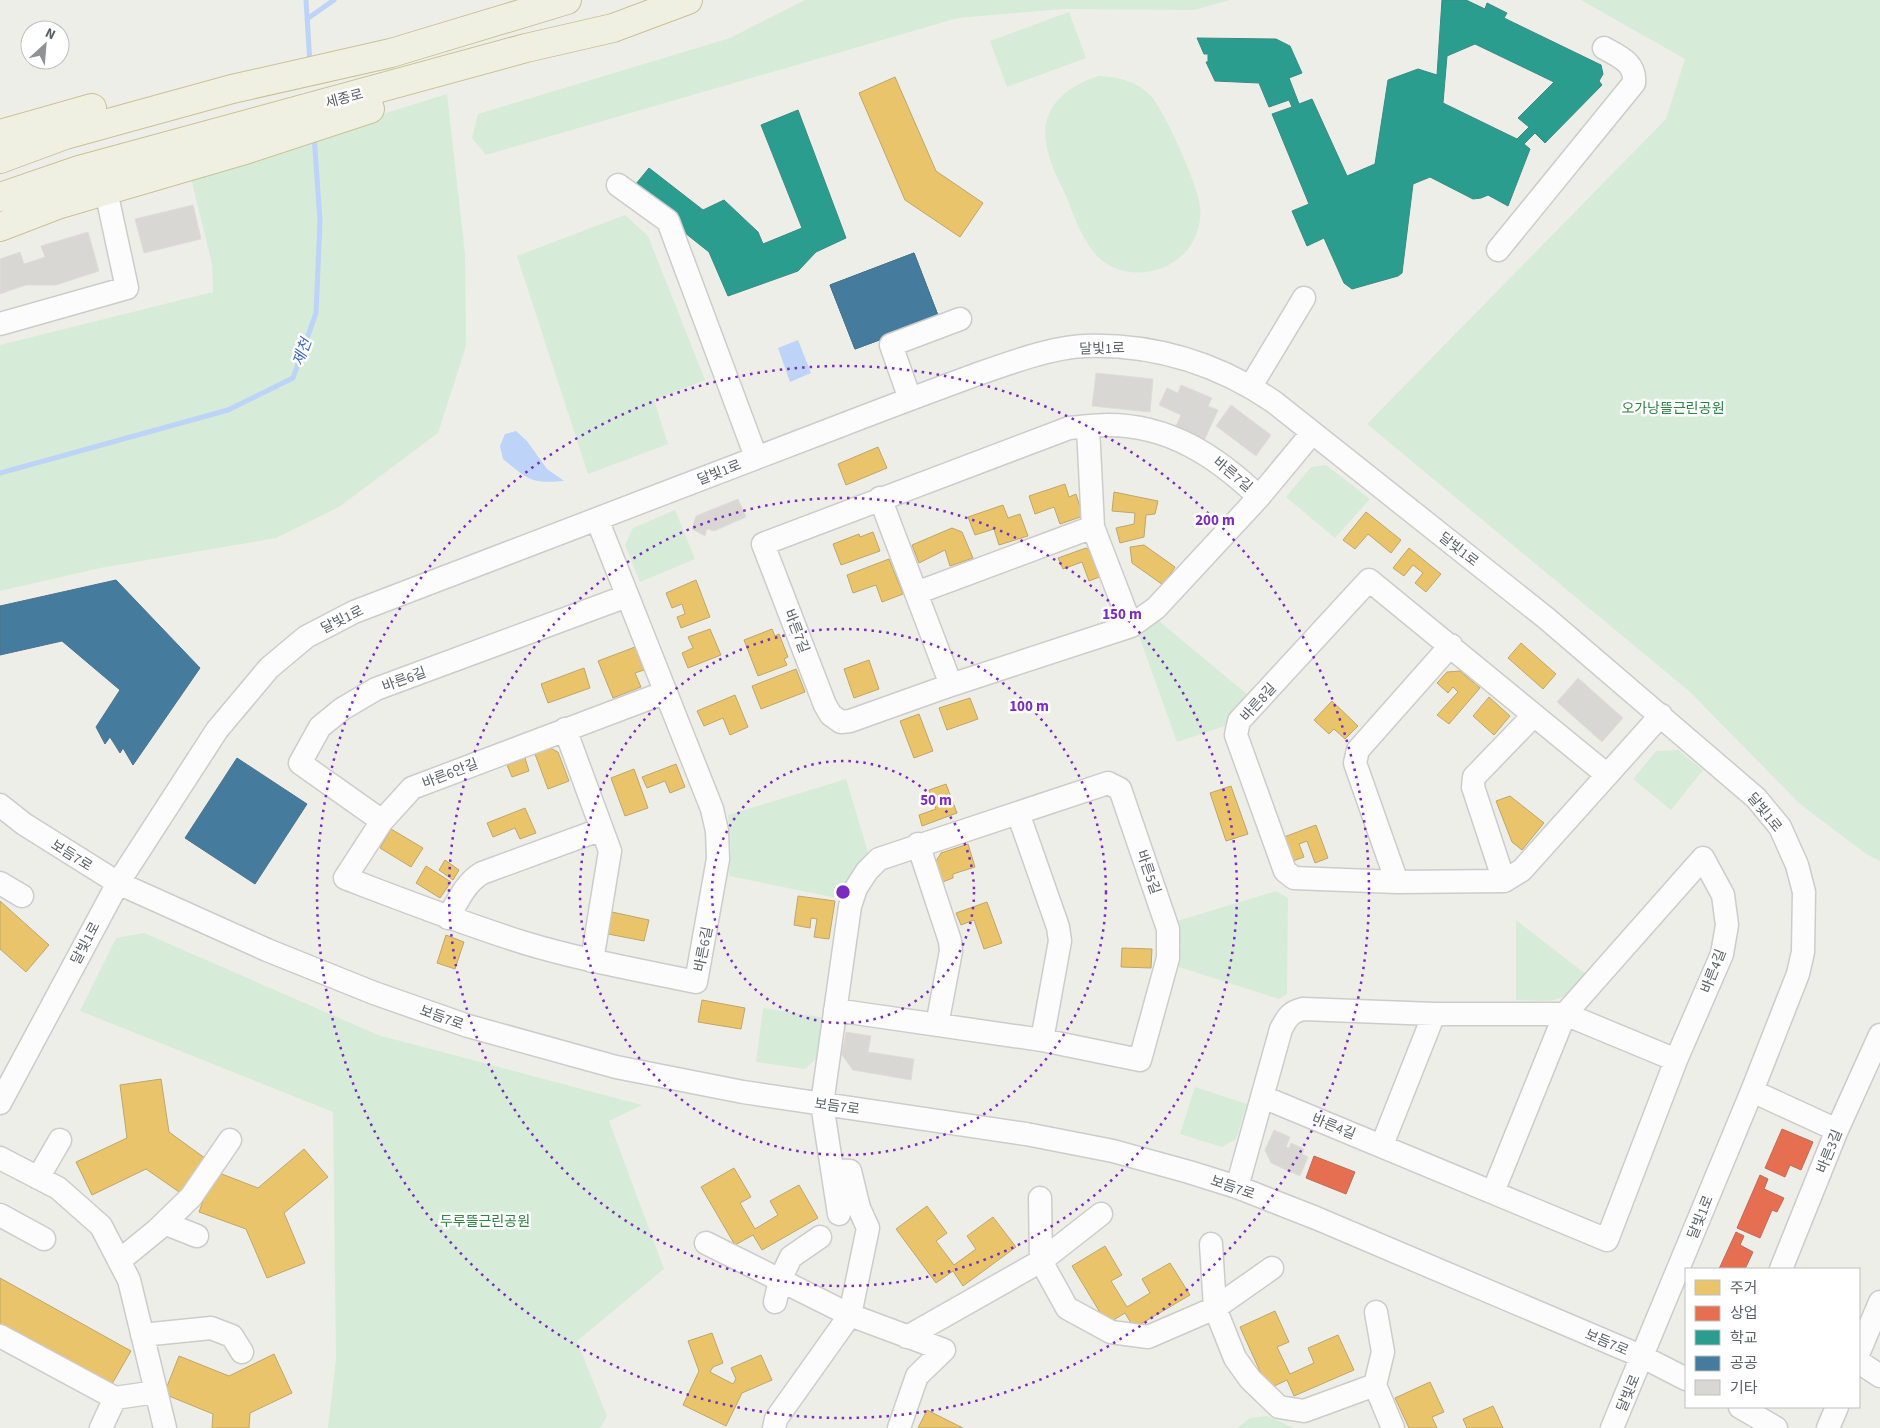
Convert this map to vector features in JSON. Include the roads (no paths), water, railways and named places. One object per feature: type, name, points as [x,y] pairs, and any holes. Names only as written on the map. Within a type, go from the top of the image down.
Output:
[{"type":"highway","points":[[390,44],[509,0]]},
{"type":"highway","points":[[0,134],[23,126],[390,44],[567,0]]},
{"type":"highway","points":[[0,227],[60,204],[106,191],[245,137],[613,28],[688,0]]},
{"type":"highway","points":[[0,159],[65,135],[229,81]]},
{"type":"highway","points":[[0,197],[79,170],[245,137]]},
{"type":"street","points":[[1498,250],[1634,83],[1635,72],[1628,62],[1604,48]]},
{"type":"street","points":[[618,185],[668,221],[756,458]]},
{"type":"street","points":[[0,324],[127,288],[106,191]]},
{"type":"street","points":[[1251,386],[1304,298]]},
{"type":"street","points":[[910,399],[891,346],[960,320]]},
{"type":"street","name":"달빛1로","points":[[0,1103],[118,883],[217,730],[269,668],[306,636],[354,612],[910,399],[1019,360],[1082,346],[1140,348],[1168,353],[1199,362],[1251,386],[1546,618],[1756,798],[1780,827],[1798,865],[1804,892],[1803,952],[1798,974],[1643,1357]]},
{"type":"street","name":"바른7길","points":[[1108,425],[1141,428],[1179,440],[1208,454],[1259,496],[1156,608],[1131,626],[951,685],[850,721],[841,722],[832,716],[824,705],[763,544],[1042,437],[1070,428],[1088,426],[1108,425]]},
{"type":"street","points":[[1088,426],[1094,527],[1131,626]]},
{"type":"street","points":[[1259,496],[1312,433]]},
{"type":"street","points":[[880,498],[951,685]]},
{"type":"street","name":"바른6길","points":[[345,878],[448,918],[526,943],[592,961],[696,982],[718,858],[717,831],[712,809],[596,519]]},
{"type":"street","points":[[916,593],[1094,527]]},
{"type":"street","name":"바른8길","points":[[1504,881],[1397,882],[1294,878],[1285,871],[1236,735],[1239,721],[1369,580],[1451,645],[1533,716],[1606,774]]},
{"type":"street","name":"바른6길","points":[[382,821],[300,763],[320,727],[342,709],[376,689],[627,596]]},
{"type":"street","points":[[1397,882],[1355,763],[1358,750],[1451,645]]},
{"type":"street","name":"바른6안길","points":[[345,878],[382,821],[412,788],[666,692]]},
{"type":"street","points":[[1533,716],[1474,777],[1473,787],[1504,881],[1522,870],[1606,774],[1661,715]]},
{"type":"street","points":[[565,729],[610,851],[592,961]]},
{"type":"street","name":"바른5길","points":[[835,1010],[1042,1040],[1140,1060],[1168,958],[1169,936],[1120,789],[1108,783],[918,844],[879,859],[867,871],[856,888],[850,906],[835,1010],[822,1104],[839,1214]]},
{"type":"street","name":"보듬7로","points":[[0,805],[24,824],[118,883],[267,950],[468,1026],[616,1067],[743,1092],[1113,1151],[1237,1187],[1316,1218],[1643,1357],[1685,1378]]},
{"type":"street","points":[[1018,812],[1058,927],[1060,942],[1042,1040]]},
{"type":"street","points":[[448,918],[472,879],[482,873],[602,829]]},
{"type":"street","points":[[918,844],[950,941],[951,951],[937,1026]]},
{"type":"street","name":"바른4길","points":[[1263,1096],[1607,1240],[1676,1060],[1722,954],[1727,925],[1723,895],[1703,858],[1565,1014]]},
{"type":"street","points":[[0,882],[22,896]]},
{"type":"street","points":[[1237,1187],[1281,1029],[1286,1018],[1294,1012],[1303,1010],[1434,1014],[1565,1014],[1676,1060]]},
{"type":"street","points":[[1382,1145],[1434,1014]]},
{"type":"street","points":[[1493,1192],[1565,1014]]},
{"type":"street","name":"바른3길","points":[[1781,1268],[1837,1130],[1880,1035]]},
{"type":"street","points":[[1752,1091],[1837,1130]]},
{"type":"street","points":[[38,1178],[60,1140]]},
{"type":"street","points":[[119,1261],[191,1197],[230,1140]]},
{"type":"street","points":[[0,1158],[58,1188],[101,1226],[129,1280],[165,1428]]},
{"type":"street","points":[[774,1428],[776,1419],[850,1315],[868,1228],[859,1208],[850,1171],[832,1170]]},
{"type":"street","points":[[1040,1198],[1041,1261],[1067,1308],[1111,1332],[1148,1337],[1215,1308],[1272,1268]]},
{"type":"street","points":[[907,1338],[1041,1261],[1101,1214]]},
{"type":"street","points":[[0,1215],[44,1239]]},
{"type":"street","points":[[164,1223],[197,1236]]},
{"type":"street","points":[[775,1302],[780,1280],[791,1257],[820,1237]]},
{"type":"street","points":[[706,1243],[850,1315],[907,1338],[944,1350],[917,1376],[899,1428]]},
{"type":"street","points":[[1211,1244],[1215,1308],[1235,1358],[1250,1379],[1279,1407],[1304,1411],[1375,1385]]},
{"type":"street","points":[[1860,1350],[1880,1302]]},
{"type":"street","points":[[1376,1312],[1383,1352],[1375,1385],[1393,1428]]},
{"type":"street","points":[[142,1334],[211,1328],[232,1336],[242,1352]]},
{"type":"street","points":[[0,1336],[115,1398],[156,1392]]},
{"type":"street","name":"달빛로","points":[[1612,1428],[1643,1357]]},
{"type":"street","points":[[1860,1363],[1880,1376]]},
{"type":"street","points":[[101,1428],[115,1398]]},
{"type":"street","points":[[1742,1408],[1776,1428]]},
{"type":"street","points":[[1828,1428],[1837,1408]]},
{"type":"water","points":[[798,340],[811,373],[790,382],[778,348]]},
{"type":"water","points":[[516,431],[527,441],[547,469],[564,481],[544,482],[530,479],[503,459],[500,446],[505,434]]},
{"type":"waterway","name":"제천","points":[[306,0],[310,64]]},
{"type":"waterway","points":[[307,19],[334,0]]},
{"type":"waterway","name":"제천","points":[[0,473],[228,410],[293,378],[316,313],[320,221],[314,135]]},
{"type":"park label","name":"오가낭뜰근린공원","points":[[1673,408]]},
{"type":"park label","name":"두루뜰근린공원","points":[[485,1221]]}]
